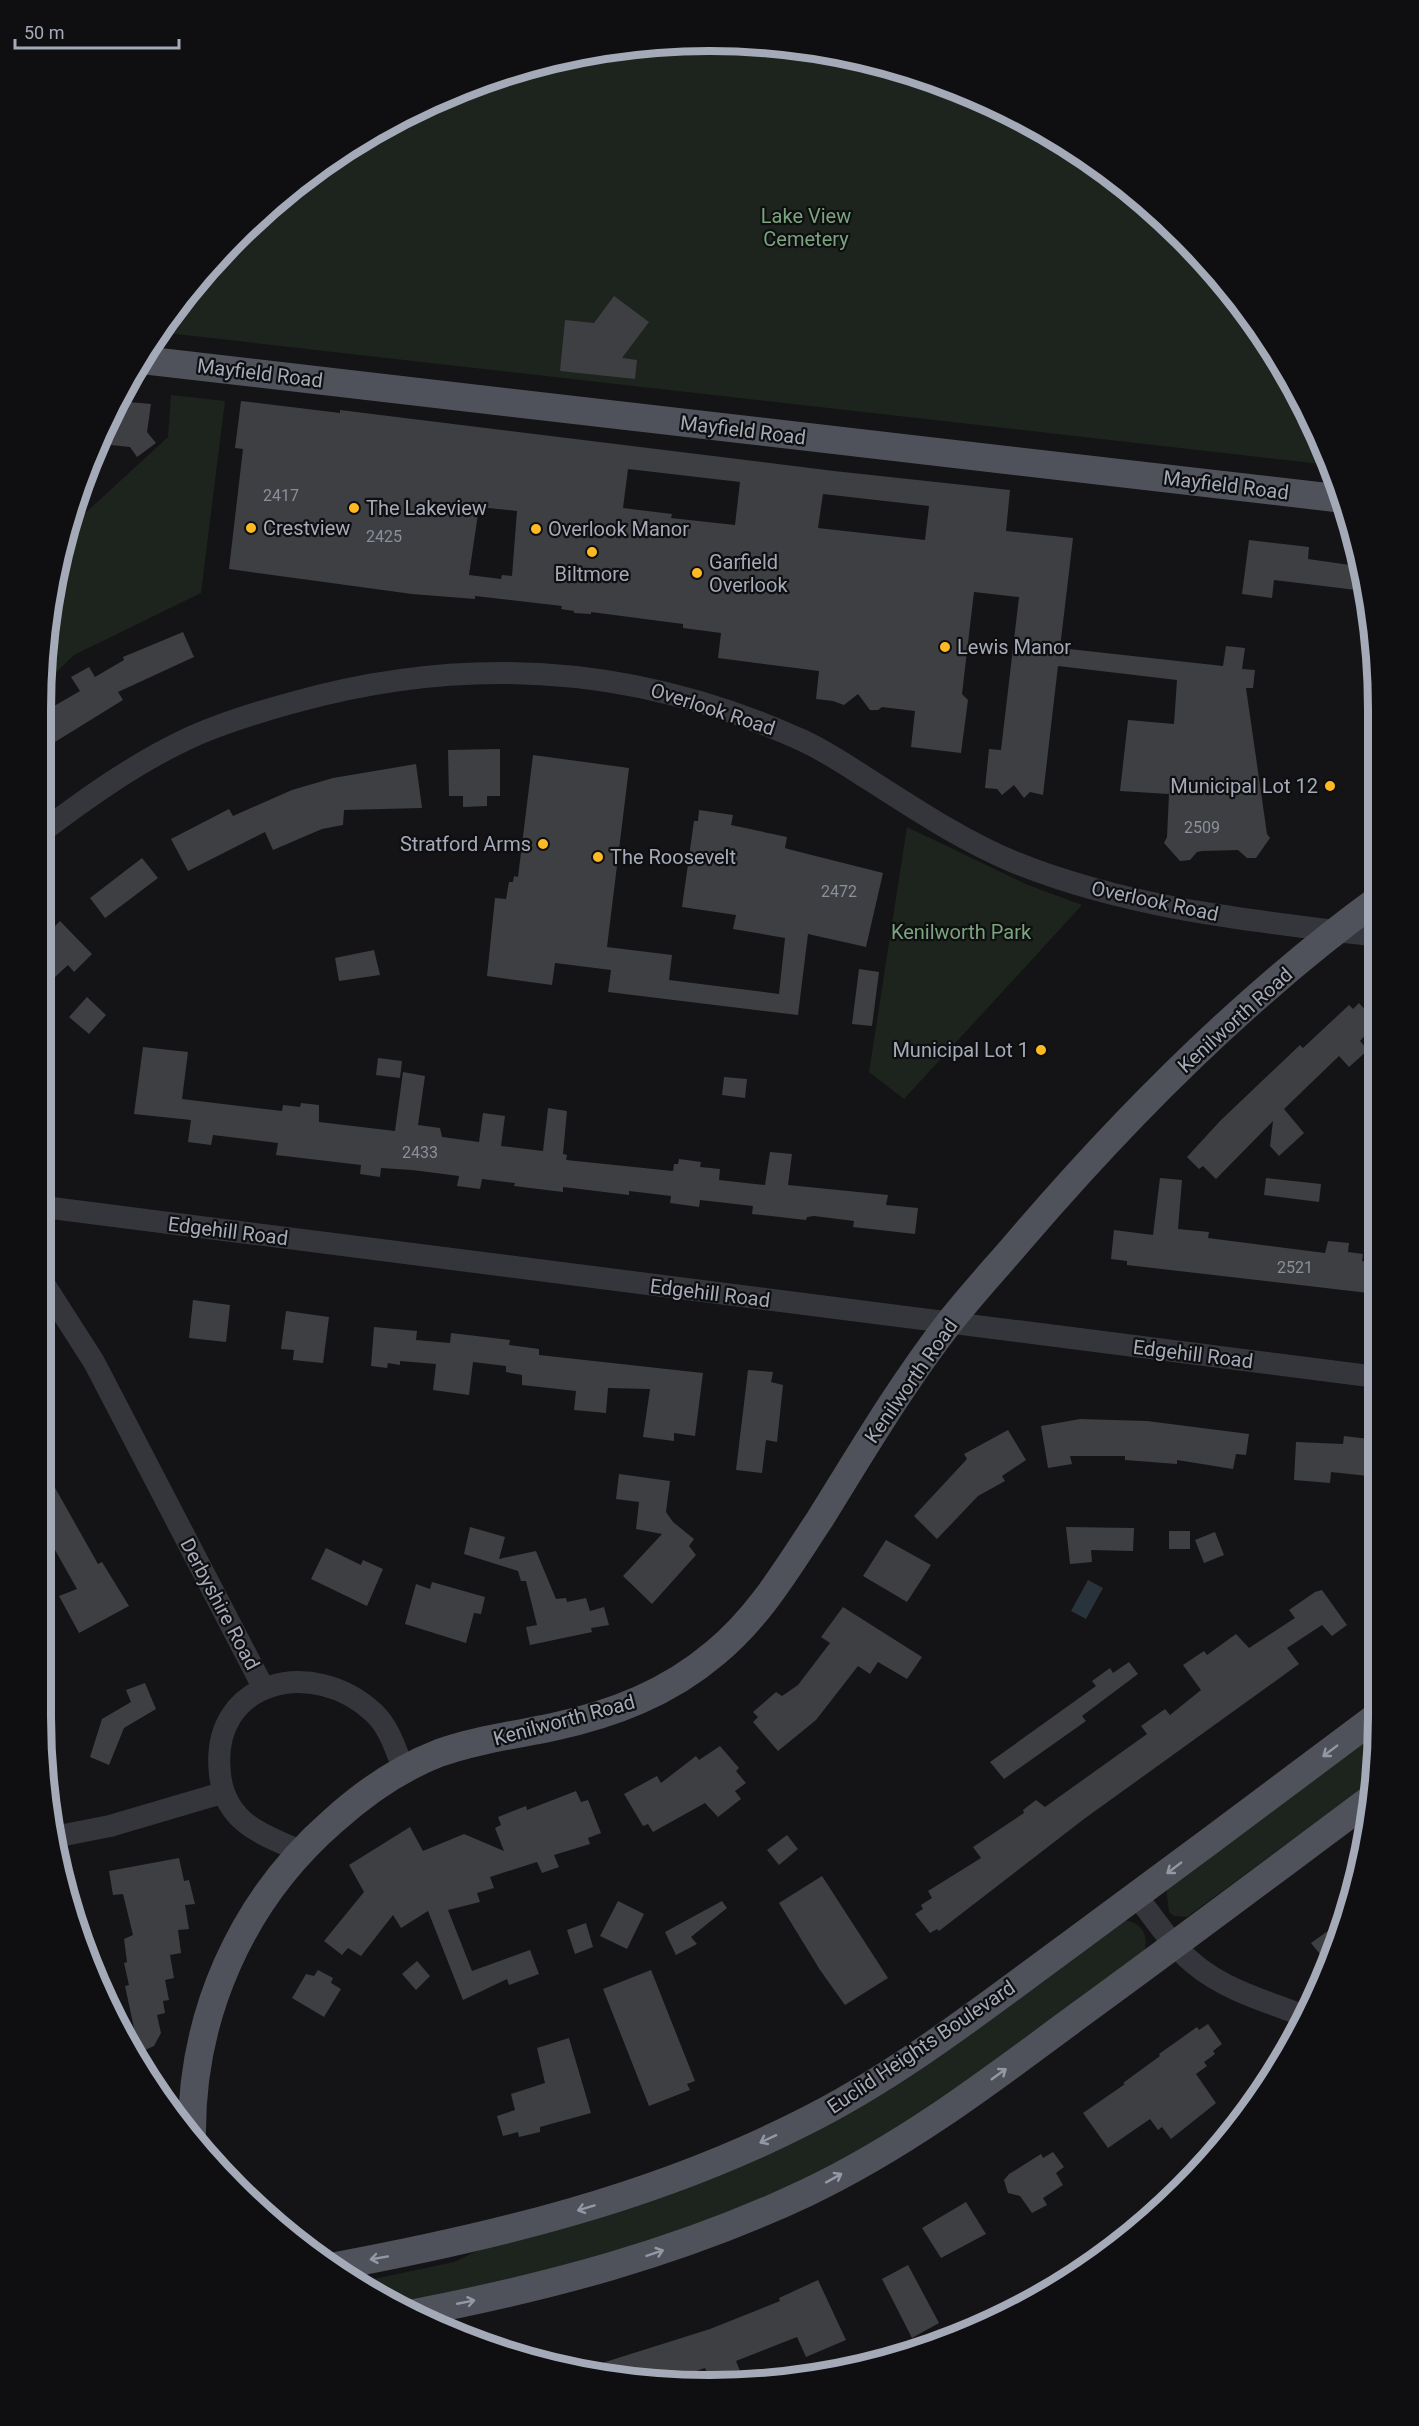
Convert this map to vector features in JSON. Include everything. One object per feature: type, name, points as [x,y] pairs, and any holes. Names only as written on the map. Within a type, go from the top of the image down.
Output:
[{"type":"main road","name":"Mayfield Road","points":[[151,361],[1333,498]]},
{"type":"main road","name":"Kenilworth Road","points":[[404,1770],[437,1754],[470,1744],[602,1714],[638,1701],[684,1677],[739,1632],[776,1586],[906,1384],[949,1323],[1051,1203],[1113,1137],[1239,1013],[1334,931],[1368,906]]},
{"type":"main road","name":"Euclid Heights Boulevard","points":[[345,2264],[445,2246],[577,2211],[665,2183],[801,2124],[872,2084],[973,2015],[1368,1723]]},
{"type":"main road","points":[[192,2123],[196,2064],[212,2001],[232,1952],[250,1920],[270,1888],[300,1851],[350,1805],[404,1770]]},
{"type":"main road","points":[[426,2311],[525,2290],[612,2267],[719,2230],[808,2192],[899,2142],[946,2110],[1175,1945],[1361,1806]]},
{"type":"street","name":"Overlook Road","points":[[51,825],[131,770],[187,739],[244,716],[308,698],[411,676],[456,673],[549,673],[588,676],[640,686],[711,705],[764,723],[818,748],[962,838],[1016,863],[1076,883],[1192,912],[1368,935]]},
{"type":"street","name":"Edgehill Road","points":[[51,1208],[1368,1376]]},
{"type":"street","name":"Derbyshire Road","points":[[51,1295],[94,1362],[263,1687],[304,1682],[329,1686],[349,1695],[375,1714],[390,1736],[404,1770]]},
{"type":"street","points":[[263,1687],[236,1709],[223,1731],[218,1755],[222,1793],[246,1824],[300,1851]]},
{"type":"street","points":[[62,1835],[110,1826],[222,1793]]},
{"type":"street","points":[[1137,1895],[1175,1945],[1192,1963],[1213,1978],[1297,2013]]},
{"type":"green space","name":"Lake View Cemetery","points":[[666,52],[753,52],[838,64],[880,73],[961,101],[1039,139],[1110,187],[1144,214],[1175,244],[1205,275],[1232,309],[1280,380],[1320,464],[170,333],[214,275],[275,214],[344,162],[418,119],[498,86],[539,73],[581,64]]},
{"type":"green space","points":[[171,395],[225,401],[201,593],[74,655],[52,677],[64,581],[80,518],[168,437]]},
{"type":"green space","name":"Kenilworth Park","points":[[907,827],[1028,885],[1082,905],[904,1099],[869,1072]]},
{"type":"green space","points":[[1368,1736],[1364,1787],[1187,1917],[1174,1916],[1169,1912],[1166,1887]]},
{"type":"green space","points":[[1122,1920],[1134,1923],[1142,1929],[1146,1944],[1145,1950],[1025,2039],[848,2159],[787,2189],[677,2232],[621,2250],[506,2280],[405,2300],[369,2280],[454,2262],[481,2249],[673,2192]]},
{"type":"shaded area","points":[[1088,1580],[1103,1588],[1086,1619],[1071,1611]]},
{"type":"building","points":[[614,296],[649,322],[622,358],[637,360],[635,379],[560,371],[565,320],[594,323]]},
{"type":"building","points":[[241,401],[340,413],[340,410],[834,471],[1010,490],[1006,531],[1073,538],[1060,648],[1223,666],[1226,646],[1245,648],[1242,669],[1255,670],[1253,688],[1246,688],[1267,834],[1270,838],[1256,858],[1247,858],[1238,850],[1202,851],[1197,852],[1190,860],[1180,861],[1164,843],[1167,837],[1169,794],[1120,791],[1128,720],[1174,724],[1177,680],[1058,666],[1043,795],[1030,792],[1024,798],[1014,785],[1002,795],[997,789],[985,788],[989,749],[1001,750],[1019,597],[974,592],[962,694],[968,700],[961,753],[911,747],[915,711],[882,707],[878,710],[870,710],[858,694],[844,705],[816,699],[819,671],[718,658],[721,633],[683,628],[683,624],[591,612],[591,614],[574,613],[574,611],[561,609],[562,606],[475,596],[475,599],[412,594],[229,569],[243,449],[235,448]],"holes":[[[628,469],[740,482],[735,525],[671,518],[672,514],[623,508]],[[823,494],[929,506],[925,540],[818,528]],[[479,507],[517,511],[512,576],[502,575],[501,579],[469,575]]]},
{"type":"building","points":[[127,402],[151,404],[147,432],[156,443],[137,457],[130,447],[107,445]]},
{"type":"building","points":[[1249,540],[1309,547],[1308,559],[1352,565],[1356,588],[1356,590],[1274,580],[1272,598],[1242,594]]},
{"type":"building","points":[[183,632],[194,657],[118,692],[123,700],[51,744],[51,708],[80,691],[71,677],[89,667],[95,677],[124,660],[123,657]]},
{"type":"building","points":[[500,749],[500,796],[487,796],[487,806],[463,807],[463,796],[449,796],[448,750]]},
{"type":"building","points":[[533,755],[629,768],[607,947],[672,955],[669,980],[779,994],[785,938],[733,929],[736,915],[682,907],[694,821],[698,821],[699,810],[733,815],[731,825],[787,837],[785,848],[883,873],[866,947],[808,934],[798,1015],[608,992],[611,970],[555,963],[552,985],[487,976],[495,898],[506,899],[509,882],[513,882],[514,876],[518,877]]},
{"type":"building","points":[[416,764],[422,808],[344,810],[343,825],[322,829],[273,850],[265,832],[188,871],[171,839],[229,809],[233,816],[292,790],[333,778]]},
{"type":"building","points":[[142,858],[158,878],[105,918],[90,898]]},
{"type":"building","points":[[60,921],[92,954],[74,972],[68,965],[51,981],[51,930]]},
{"type":"building","points":[[374,950],[380,975],[339,981],[335,958]]},
{"type":"building","points":[[859,969],[879,972],[872,1026],[852,1024]]},
{"type":"building","points":[[87,997],[106,1015],[89,1034],[69,1017]]},
{"type":"building","points":[[1359,1003],[1368,1013],[1368,1033],[1360,1041],[1368,1050],[1349,1067],[1339,1056],[1284,1109],[1304,1133],[1279,1156],[1270,1146],[1273,1121],[1216,1179],[1203,1166],[1199,1169],[1187,1157],[1220,1121],[1300,1045],[1303,1048],[1349,1005],[1353,1009]]},
{"type":"building","points":[[143,1047],[188,1052],[182,1099],[282,1111],[283,1105],[300,1107],[301,1103],[319,1105],[319,1122],[395,1131],[403,1072],[425,1076],[418,1125],[440,1128],[442,1137],[479,1142],[483,1113],[505,1116],[501,1146],[543,1151],[548,1108],[567,1111],[563,1154],[567,1155],[566,1160],[673,1171],[674,1164],[678,1164],[679,1159],[701,1162],[700,1167],[720,1169],[719,1180],[765,1185],[770,1152],[792,1154],[788,1185],[888,1195],[886,1205],[918,1208],[915,1234],[853,1227],[854,1221],[814,1216],[807,1217],[806,1220],[752,1214],[753,1206],[700,1200],[699,1207],[670,1203],[671,1196],[629,1191],[629,1195],[563,1187],[563,1192],[514,1186],[515,1183],[482,1179],[480,1189],[457,1186],[459,1176],[381,1168],[380,1177],[360,1174],[361,1165],[276,1155],[278,1143],[213,1135],[211,1145],[188,1142],[191,1120],[134,1114]]},
{"type":"building","points":[[378,1058],[402,1061],[400,1078],[376,1075]]},
{"type":"building","points":[[724,1077],[747,1079],[745,1098],[722,1095]]},
{"type":"building","points":[[1160,1178],[1182,1180],[1178,1229],[1209,1232],[1208,1238],[1325,1253],[1328,1241],[1349,1243],[1348,1252],[1363,1254],[1362,1261],[1368,1262],[1368,1293],[1127,1265],[1127,1261],[1111,1259],[1114,1230],[1153,1235]]},
{"type":"building","points":[[1266,1178],[1321,1184],[1319,1202],[1264,1195]]},
{"type":"building","points":[[193,1300],[230,1305],[226,1342],[189,1338]]},
{"type":"building","points":[[286,1311],[329,1317],[323,1363],[293,1360],[294,1350],[281,1349]]},
{"type":"building","points":[[374,1327],[417,1331],[416,1340],[450,1343],[451,1333],[510,1340],[509,1345],[539,1349],[539,1355],[703,1373],[695,1436],[674,1433],[674,1441],[643,1437],[650,1389],[608,1388],[606,1413],[574,1410],[576,1391],[522,1385],[522,1375],[506,1372],[506,1366],[473,1362],[469,1395],[433,1390],[436,1364],[400,1361],[400,1365],[388,1363],[387,1368],[371,1366]]},
{"type":"building","points":[[748,1370],[773,1372],[771,1382],[783,1385],[777,1442],[766,1440],[762,1473],[736,1470]]},
{"type":"building","points":[[1080,1419],[1147,1421],[1249,1434],[1246,1455],[1236,1454],[1233,1469],[1177,1460],[1177,1464],[1125,1460],[1125,1456],[1070,1456],[1072,1464],[1048,1468],[1041,1426]]},
{"type":"building","points":[[1008,1430],[1026,1460],[1002,1476],[1005,1481],[978,1496],[937,1539],[914,1516],[967,1459],[964,1454]]},
{"type":"building","points":[[1344,1436],[1368,1439],[1368,1476],[1331,1472],[1330,1483],[1294,1480],[1296,1442],[1343,1444]]},
{"type":"building","points":[[619,1474],[670,1481],[666,1512],[673,1522],[694,1539],[689,1546],[696,1555],[652,1604],[623,1576],[662,1534],[636,1529],[639,1502],[616,1499]]},
{"type":"building","points":[[51,1481],[98,1564],[102,1562],[129,1606],[79,1633],[59,1596],[77,1589],[55,1550],[51,1552]]},
{"type":"building","points":[[470,1527],[505,1537],[499,1559],[536,1551],[556,1599],[566,1598],[567,1602],[586,1598],[590,1611],[604,1607],[609,1625],[591,1628],[592,1632],[530,1645],[526,1627],[537,1625],[526,1581],[521,1581],[518,1571],[464,1554]]},
{"type":"building","points":[[1066,1527],[1134,1528],[1133,1551],[1091,1550],[1092,1562],[1070,1564]]},
{"type":"building","points":[[1169,1531],[1190,1531],[1190,1549],[1169,1549]]},
{"type":"building","points":[[1215,1532],[1224,1555],[1204,1563],[1195,1540]]},
{"type":"building","points":[[886,1540],[931,1565],[907,1602],[863,1576]]},
{"type":"building","points":[[326,1548],[361,1565],[363,1560],[383,1569],[367,1606],[311,1579]]},
{"type":"building","points":[[432,1582],[485,1597],[481,1614],[474,1613],[466,1643],[405,1624],[416,1584],[430,1589]]},
{"type":"building","points":[[1322,1590],[1347,1625],[1332,1636],[1322,1625],[1287,1648],[1299,1664],[1084,1819],[939,1931],[937,1929],[930,1933],[915,1914],[923,1909],[921,1905],[932,1898],[928,1891],[981,1858],[973,1847],[1024,1813],[1023,1810],[1036,1800],[1045,1807],[1147,1734],[1141,1726],[1165,1709],[1170,1715],[1201,1690],[1183,1665],[1204,1651],[1207,1655],[1236,1634],[1249,1648],[1295,1618],[1289,1610],[1315,1592]]},
{"type":"building","points":[[843,1607],[922,1657],[907,1679],[878,1662],[870,1674],[858,1666],[816,1720],[778,1751],[753,1722],[758,1717],[753,1712],[776,1692],[782,1696],[798,1685],[830,1643],[821,1637]]},
{"type":"building","points":[[1129,1662],[1138,1674],[1082,1716],[1086,1721],[1004,1779],[990,1762],[1096,1686],[1092,1681],[1110,1668],[1113,1673]]},
{"type":"building","points":[[145,1683],[156,1709],[124,1728],[109,1765],[90,1757],[102,1719],[131,1702],[126,1690]]},
{"type":"building","points":[[720,1746],[739,1768],[736,1771],[746,1783],[735,1791],[741,1799],[718,1817],[705,1803],[653,1832],[648,1824],[643,1826],[624,1794],[657,1776],[661,1783],[696,1756],[699,1760]]},
{"type":"building","points":[[576,1791],[581,1802],[588,1800],[601,1833],[588,1838],[590,1844],[554,1855],[559,1867],[542,1873],[537,1862],[490,1877],[494,1888],[477,1893],[480,1902],[448,1910],[472,1971],[530,1950],[539,1974],[509,1985],[507,1979],[463,2000],[428,1911],[401,1928],[393,1915],[361,1956],[348,1948],[342,1955],[324,1941],[364,1892],[349,1865],[410,1827],[423,1851],[464,1834],[504,1851],[495,1828],[501,1825],[498,1817],[526,1806],[527,1810]]},
{"type":"building","points":[[787,1835],[798,1849],[779,1865],[767,1850]]},
{"type":"building","points":[[179,1858],[184,1881],[189,1880],[195,1904],[185,1905],[189,1929],[178,1930],[181,1953],[170,1955],[174,1978],[165,1980],[169,2000],[163,2001],[165,2013],[157,2015],[161,2033],[154,2046],[145,2050],[137,2042],[125,1986],[129,1985],[124,1963],[127,1962],[124,1939],[133,1935],[123,1894],[113,1895],[109,1871]]},
{"type":"building","points":[[822,1876],[888,1978],[845,2005],[820,1970],[779,1903]]},
{"type":"building","points":[[618,1901],[644,1914],[627,1949],[600,1936]]},
{"type":"building","points":[[722,1901],[727,1908],[691,1937],[697,1944],[676,1955],[665,1932]]},
{"type":"building","points":[[586,1923],[593,1947],[575,1954],[567,1930]]},
{"type":"building","points":[[1333,1927],[1322,1957],[1311,1943]]},
{"type":"building","points":[[417,1961],[430,1976],[416,1990],[402,1974]]},
{"type":"building","points":[[318,1970],[333,1978],[331,1983],[341,1989],[324,2017],[292,1998],[306,1974],[314,1976]]},
{"type":"building","points":[[651,1970],[695,2081],[687,2084],[690,2090],[649,2106],[603,1989]]},
{"type":"building","points":[[1208,2024],[1222,2044],[1213,2051],[1215,2054],[1204,2062],[1207,2066],[1196,2074],[1216,2103],[1171,2139],[1162,2127],[1158,2130],[1150,2119],[1108,2148],[1083,2113],[1125,2084],[1123,2083],[1160,2056],[1159,2054],[1197,2027],[1199,2030]]},
{"type":"building","points":[[569,2038],[591,2113],[540,2127],[540,2132],[519,2137],[518,2132],[503,2136],[497,2116],[515,2110],[511,2094],[545,2083],[537,2048]]},
{"type":"building","points":[[1053,2152],[1064,2167],[1056,2173],[1063,2185],[1043,2198],[1047,2205],[1032,2213],[1020,2196],[1008,2193],[1004,2180],[1009,2174],[1041,2154],[1043,2158]]},
{"type":"building","points":[[966,2202],[986,2234],[941,2258],[922,2228]]},
{"type":"building","points":[[908,2265],[939,2323],[912,2338],[882,2279]]},
{"type":"building","points":[[818,2280],[846,2340],[806,2357],[797,2337],[736,2361],[741,2374],[708,2375],[705,2368],[686,2374],[666,2374],[597,2365],[710,2329],[780,2301],[779,2298]]},
{"type":"place","name":"The Lakeview","points":[[354,508]]},
{"type":"place","name":"Crestview","points":[[251,528]]},
{"type":"place","name":"Overlook Manor","points":[[536,529]]},
{"type":"place","name":"Biltmore","points":[[592,552]]},
{"type":"place","name":"Garfield Overlook","points":[[697,573]]},
{"type":"place","name":"Lewis Manor","points":[[945,647]]},
{"type":"place","name":"Municipal Lot 12","points":[[1330,786]]},
{"type":"place","name":"Stratford Arms","points":[[543,844]]},
{"type":"place","name":"The Roosevelt","points":[[598,857]]},
{"type":"place","name":"Municipal Lot 1","points":[[1041,1050]]}]
